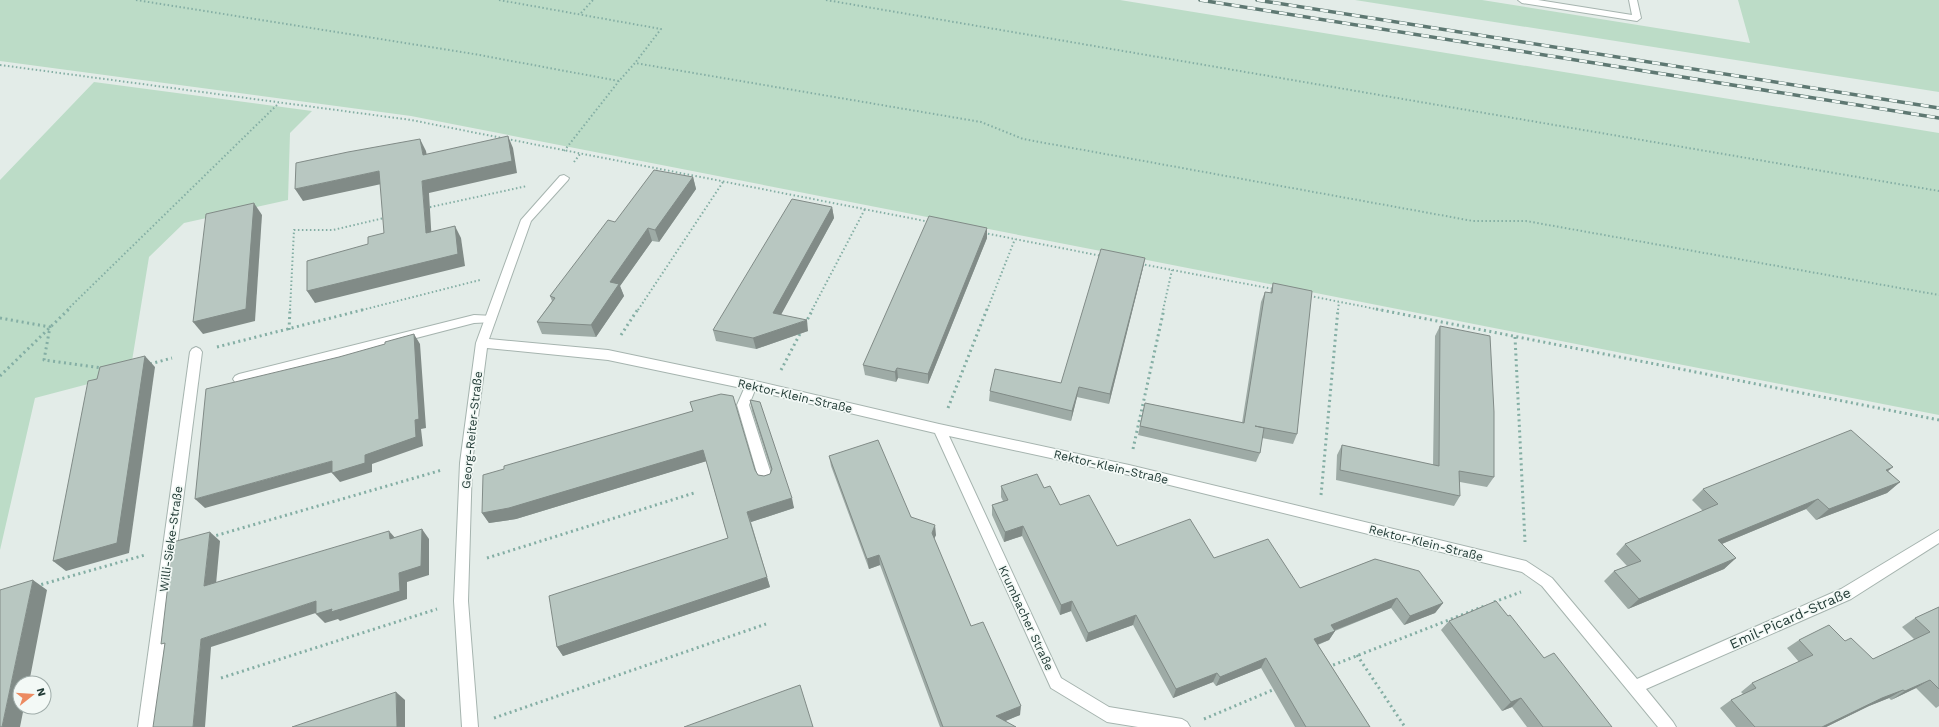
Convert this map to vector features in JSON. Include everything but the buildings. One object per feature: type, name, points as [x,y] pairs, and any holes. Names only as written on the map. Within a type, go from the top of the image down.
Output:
[{"type":"street","points":[[1522,0],[1637,18],[1633,0]]},
{"type":"street","name":"Georg-Reiter-Straße","points":[[470,727],[461,601],[462,566],[466,463],[482,344],[526,220],[564,178]]},
{"type":"street","points":[[239,379],[474,319],[490,319]]},
{"type":"street","name":"Rektor-Klein-Straße","points":[[482,344],[608,355],[751,385],[939,429],[1129,470],[1526,567],[1547,582],[1668,727]]},
{"type":"street","name":"Willi-Sieke-Straße","points":[[146,727],[196,352]]},
{"type":"street","points":[[751,385],[743,405],[766,480]]},
{"type":"street","name":"Krumbacher Straße","points":[[939,429],[1056,683],[1107,714],[1182,727]]},
{"type":"street","name":"Emil-Picard-Straße","points":[[1635,687],[1846,594],[1939,536]]},
{"type":"path","points":[[136,0],[474,54],[619,81]]},
{"type":"path","points":[[499,0],[581,13],[660,29],[564,151]]},
{"type":"path","points":[[581,13],[593,0]]},
{"type":"path","points":[[826,0],[1939,191]]},
{"type":"path","points":[[635,62],[981,122],[1023,139],[1473,221],[1526,221],[1939,295]]},
{"type":"path","points":[[0,65],[411,120],[933,223]]},
{"type":"path","points":[[0,376],[280,102]]},
{"type":"path","points":[[425,209],[564,178]]},
{"type":"path","points":[[608,355],[723,182]]},
{"type":"path","points":[[771,390],[865,209]]},
{"type":"path","points":[[289,330],[294,230],[333,230],[387,217]]},
{"type":"path","points":[[978,232],[1109,258]]},
{"type":"path","points":[[939,429],[1015,239]]},
{"type":"path","points":[[1141,264],[1278,290]]},
{"type":"path","points":[[1129,470],[1172,270]]},
{"type":"path","points":[[143,365],[289,330],[506,273]]},
{"type":"path","points":[[1308,296],[1939,420]]},
{"type":"path","points":[[1320,517],[1339,302]]},
{"type":"path","points":[[0,318],[50,327]]},
{"type":"path","points":[[50,327],[44,360],[105,369]]},
{"type":"path","points":[[1514,337],[1526,567]]},
{"type":"path","points":[[207,538],[466,463]]},
{"type":"path","points":[[462,566],[694,493]]},
{"type":"path","points":[[31,587],[169,549]]},
{"type":"path","points":[[1322,670],[1357,655],[1547,582]]},
{"type":"path","points":[[221,678],[461,601]]},
{"type":"path","points":[[470,727],[766,624]]},
{"type":"path","points":[[1357,655],[1405,727]]},
{"type":"path","points":[[1200,721],[1279,688]]},
{"type":"green space","points":[[0,0],[1120,0],[1939,133],[1939,415],[411,116],[0,61]]},
{"type":"green space","points":[[1355,0],[1482,0],[1750,43],[1738,0],[1939,0],[1939,92]]},
{"type":"green space","points":[[94,82],[312,111],[290,133],[288,200],[184,223],[149,257],[130,373],[35,398],[0,550],[0,180]]},
{"type":"railway","points":[[1200,0],[1939,118]]},
{"type":"railway","points":[[1257,0],[1939,108]]}]
